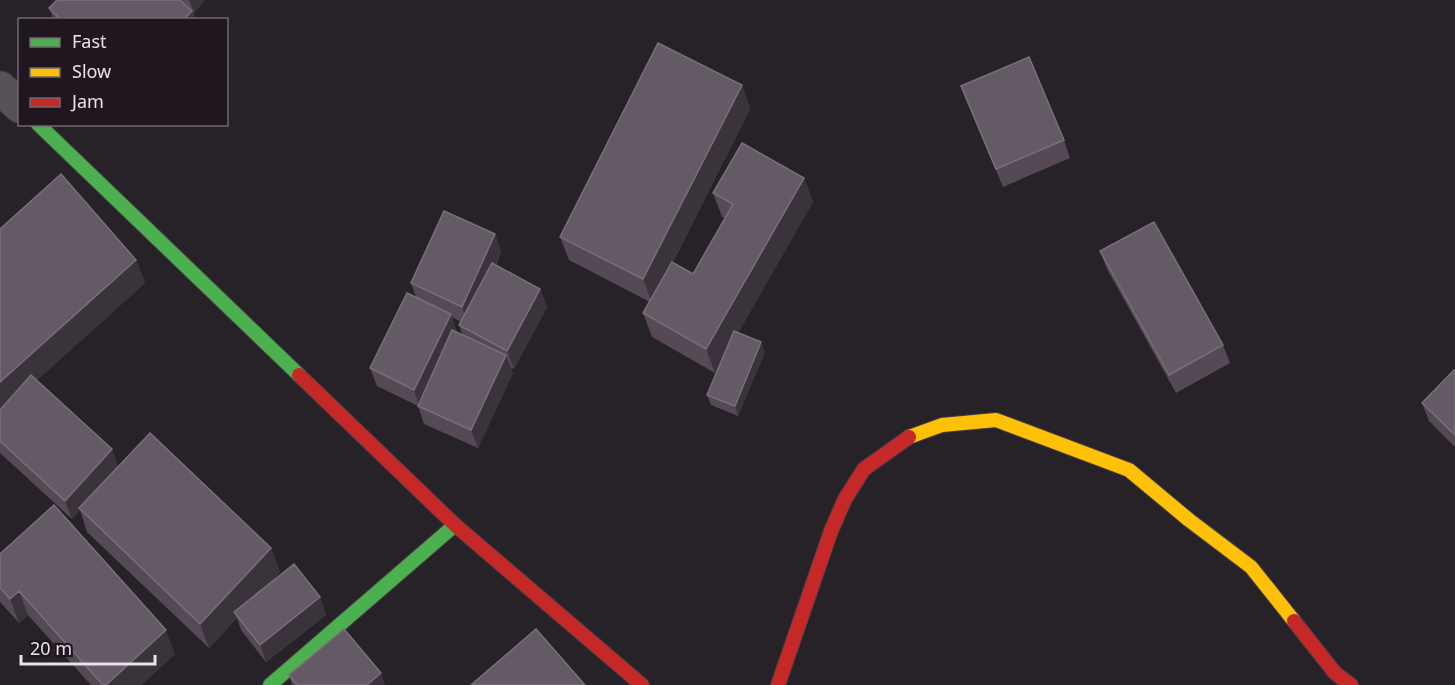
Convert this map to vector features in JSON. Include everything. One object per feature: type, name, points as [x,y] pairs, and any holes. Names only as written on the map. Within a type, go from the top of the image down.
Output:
[{"type":"street","points":[[0,88],[18,104]]},
{"type":"street","points":[[40,126],[455,525],[642,685]]},
{"type":"street","points":[[778,685],[831,531],[845,499],[864,468],[907,438],[942,425],[996,420],[1129,470],[1251,567],[1335,673],[1351,685]]},
{"type":"street","points":[[270,685],[455,525]]},
{"type":"building","points":[[57,0],[180,0],[192,11],[186,18],[57,18],[49,8]]},
{"type":"building","points":[[658,43],[742,85],[643,279],[560,237]]},
{"type":"building","points":[[1029,57],[1064,140],[996,169],[961,86]]},
{"type":"building","points":[[742,143],[804,178],[706,349],[643,313],[672,262],[693,274],[733,204],[713,193]]},
{"type":"building","points":[[61,174],[136,260],[0,382],[0,229]]},
{"type":"building","points":[[444,211],[495,234],[462,307],[411,283]]},
{"type":"building","points":[[1154,222],[1223,345],[1169,375],[1100,251]]},
{"type":"building","points":[[492,263],[540,289],[507,351],[459,325]]},
{"type":"building","points":[[407,293],[451,314],[414,390],[370,368]]},
{"type":"building","points":[[452,330],[506,355],[471,430],[418,406]]},
{"type":"building","points":[[734,331],[761,342],[735,406],[707,395]]},
{"type":"building","points":[[1455,371],[1455,435],[1422,403]]},
{"type":"building","points":[[31,375],[112,449],[65,501],[0,441],[0,410]]},
{"type":"building","points":[[150,433],[271,548],[200,624],[79,508]]},
{"type":"building","points":[[54,505],[166,630],[106,685],[103,685],[19,591],[10,599],[0,588],[0,554]]},
{"type":"building","points":[[294,564],[320,597],[260,645],[234,612]]},
{"type":"building","points":[[344,629],[381,673],[367,685],[297,685],[289,675]]},
{"type":"building","points":[[536,629],[585,685],[471,685]]},
{"type":"traffic: fast","points":[[40,126],[299,375]]},
{"type":"traffic: fast","points":[[270,685],[455,525]]},
{"type":"traffic: slow","points":[[909,437],[942,425],[996,420],[1129,470],[1251,567],[1294,621]]},
{"type":"traffic: jam","points":[[299,375],[455,525],[642,685]]},
{"type":"traffic: jam","points":[[778,685],[831,531],[845,499],[864,469],[909,437]]},
{"type":"traffic: jam","points":[[1294,621],[1335,673],[1351,685]]}]
